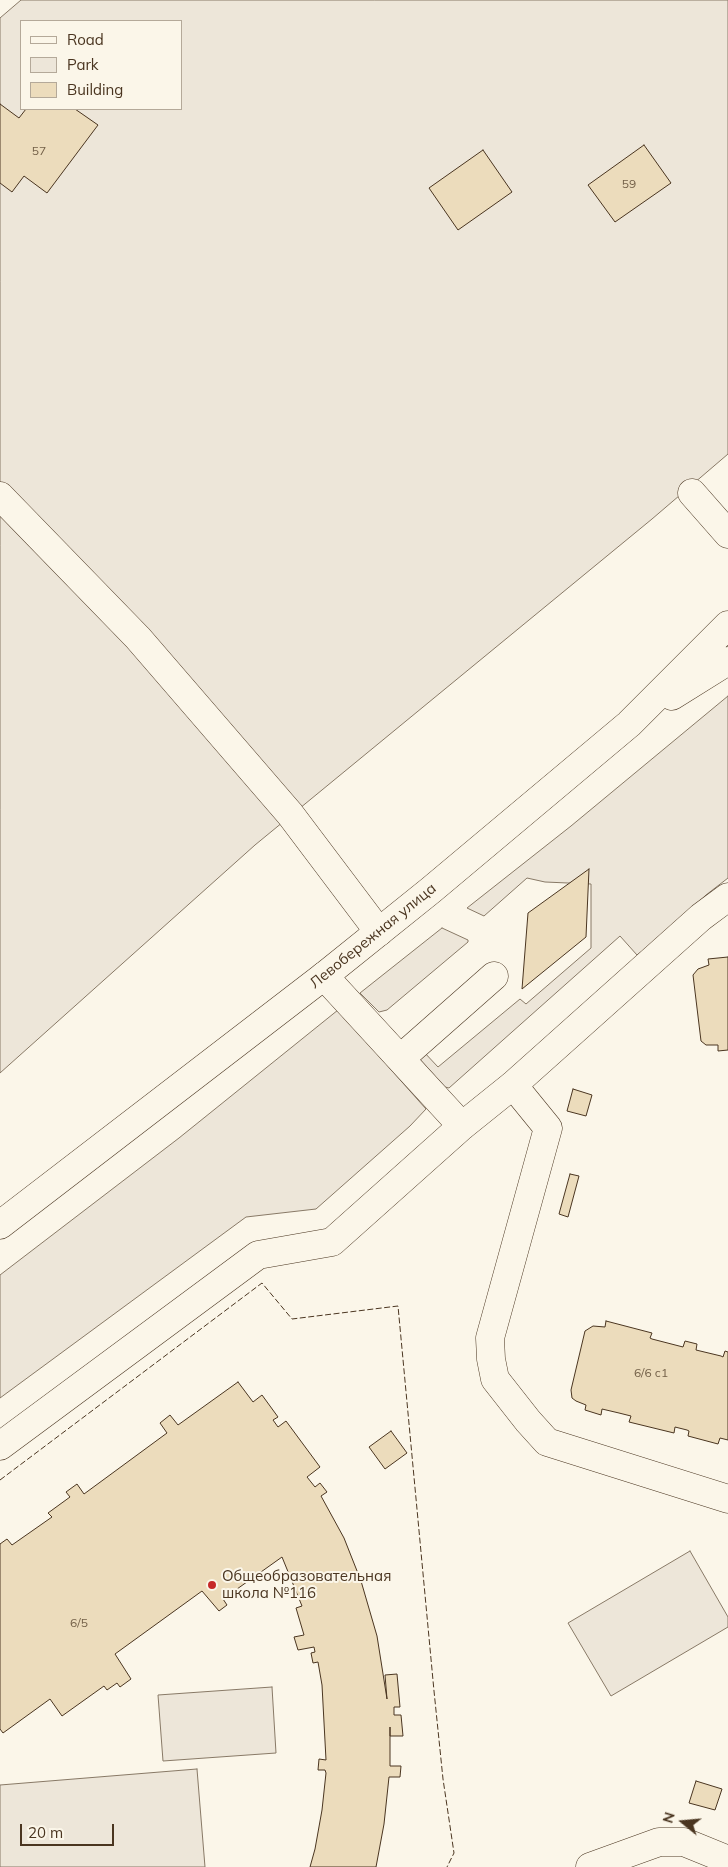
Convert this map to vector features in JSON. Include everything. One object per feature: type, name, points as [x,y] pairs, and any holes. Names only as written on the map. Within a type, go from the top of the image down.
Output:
[{"type":"street","points":[[692,493],[728,534]]},
{"type":"street","points":[[0,496],[144,645],[290,814],[379,932]]},
{"type":"street","name":"Левобережная улица","points":[[0,1225],[324,976],[431,890],[628,724],[728,625]]},
{"type":"street","points":[[628,724],[728,661]]},
{"type":"street","points":[[0,1446],[258,1255],[332,1242],[462,1126],[513,1085],[701,916],[728,897]]},
{"type":"street","points":[[701,916],[728,913]]},
{"type":"street","points":[[324,976],[462,1126]]},
{"type":"street","points":[[400,1058],[494,976]]},
{"type":"street","points":[[513,1085],[548,1128],[490,1338],[495,1380],[528,1421],[548,1442],[728,1499]]},
{"type":"street","points":[[590,1867],[659,1842],[684,1842],[728,1860]]},
{"type":"green space","points":[[21,0],[728,0],[728,454],[652,519],[255,845],[0,1073],[0,18]]},
{"type":"green space","points":[[728,696],[728,878],[706,895],[665,934],[637,955],[620,936],[449,1088],[445,1087],[417,1056],[423,1051],[438,1067],[520,999],[526,1004],[591,948],[591,884],[545,882],[527,878],[484,916],[467,908],[571,826]]},
{"type":"green space","points":[[442,928],[468,940],[468,942],[387,1010],[379,1012],[360,993]]},
{"type":"green space","points":[[338,1010],[426,1109],[410,1126],[316,1209],[246,1217],[0,1398],[0,1275],[179,1138]]},
{"type":"green space","points":[[690,1551],[728,1617],[728,1627],[611,1696],[568,1623]]},
{"type":"green space","points":[[272,1687],[276,1753],[163,1761],[158,1695]]},
{"type":"green space","points":[[197,1769],[205,1867],[0,1867],[0,1785]]},
{"type":"building","points":[[0,104],[19,118],[25,110],[76,110],[98,125],[47,193],[24,176],[12,192],[0,183]]},
{"type":"building","points":[[644,145],[671,183],[615,222],[588,185]]},
{"type":"building","points":[[483,150],[512,192],[458,230],[429,188]]},
{"type":"building","points":[[589,869],[586,937],[522,989],[528,913]]},
{"type":"building","points":[[728,957],[728,1050],[718,1051],[718,1045],[706,1045],[701,1041],[693,975],[698,969],[709,965],[708,959]]},
{"type":"building","points":[[573,1089],[592,1095],[586,1116],[567,1111]]},
{"type":"building","points":[[570,1174],[579,1176],[568,1217],[559,1214]]},
{"type":"building","points":[[606,1321],[652,1333],[650,1338],[652,1339],[683,1347],[685,1341],[697,1344],[696,1350],[723,1357],[725,1351],[728,1352],[728,1440],[720,1438],[718,1444],[688,1436],[689,1431],[675,1427],[674,1433],[629,1422],[631,1416],[602,1409],[601,1415],[585,1410],[586,1405],[572,1398],[571,1390],[585,1331],[593,1326],[605,1327]]},
{"type":"building","points":[[238,1382],[253,1402],[262,1395],[278,1417],[273,1420],[278,1427],[286,1421],[320,1467],[307,1477],[315,1487],[320,1483],[327,1492],[321,1496],[344,1538],[361,1581],[377,1636],[387,1699],[385,1675],[397,1674],[400,1707],[394,1707],[394,1715],[401,1715],[403,1736],[390,1736],[390,1766],[401,1766],[400,1777],[389,1777],[384,1824],[376,1867],[310,1867],[322,1810],[326,1773],[325,1770],[318,1770],[319,1759],[326,1760],[322,1685],[318,1662],[313,1663],[311,1653],[315,1652],[314,1647],[298,1650],[294,1637],[304,1635],[296,1608],[302,1606],[282,1557],[223,1599],[227,1605],[219,1611],[202,1591],[115,1654],[131,1679],[120,1687],[117,1683],[107,1690],[104,1686],[62,1716],[50,1699],[3,1733],[0,1729],[0,1544],[7,1539],[12,1545],[52,1517],[48,1513],[70,1497],[66,1492],[77,1484],[84,1494],[167,1433],[160,1423],[170,1415],[178,1425]]},
{"type":"building","points":[[391,1431],[407,1453],[385,1469],[369,1447]]},
{"type":"building","points":[[696,1781],[722,1789],[715,1810],[689,1803]]},
{"type":"fence","points":[[0,1480],[262,1283],[292,1319],[398,1306],[443,1779],[454,1853],[447,1867]]},
{"type":"place","name":"Общеобразовательная школа №116","points":[[212,1585]]}]
